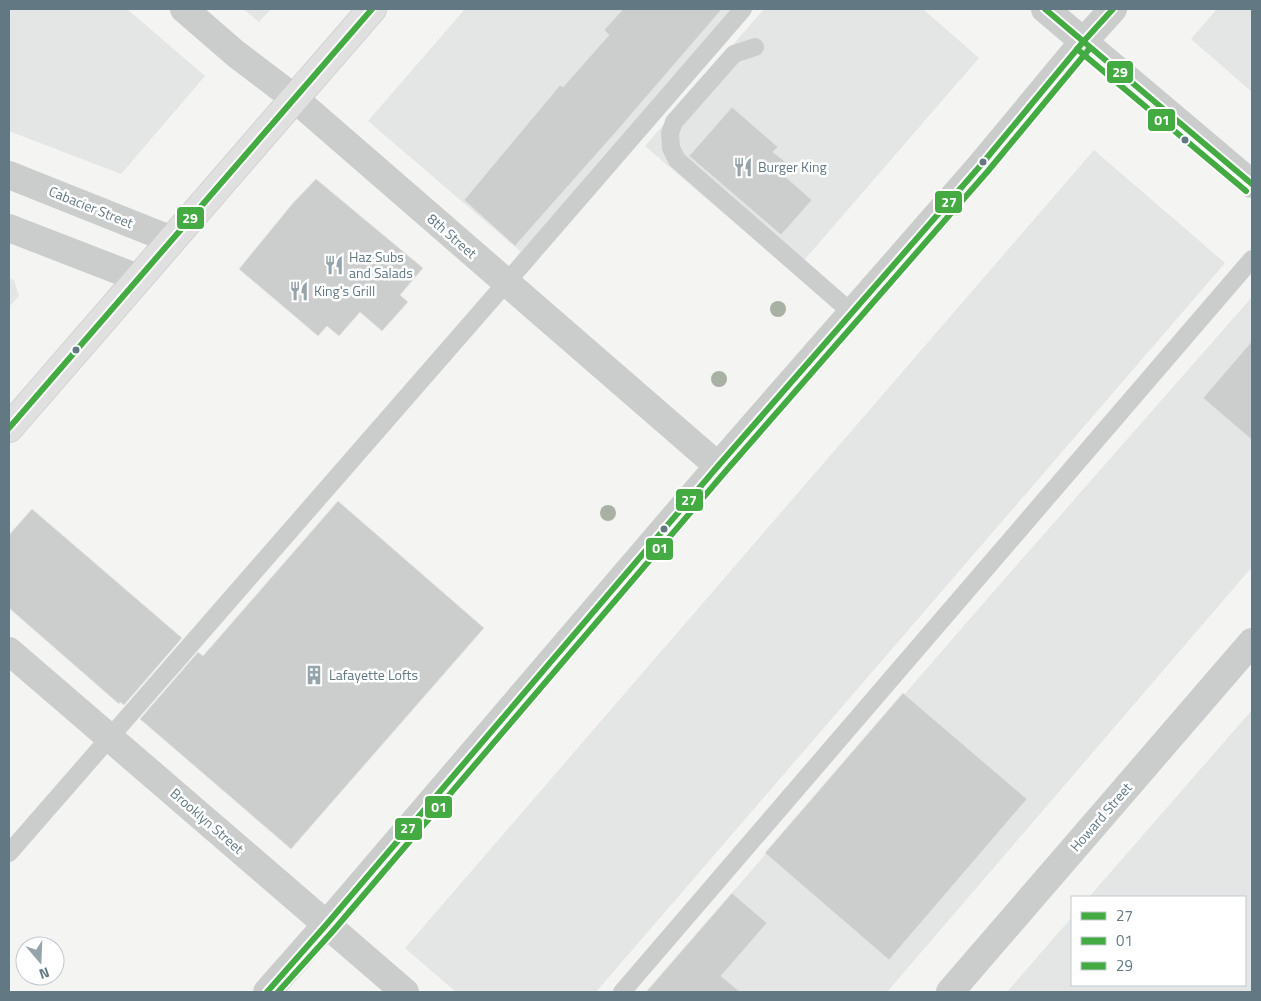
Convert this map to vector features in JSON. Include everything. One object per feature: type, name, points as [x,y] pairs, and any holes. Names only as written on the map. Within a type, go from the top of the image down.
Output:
[{"type":"main road","points":[[9,428],[372,9]]},
{"type":"street","name":"8th Street","points":[[184,9],[236,54],[294,98],[718,466]]},
{"type":"street","points":[[1046,9],[1252,184]]},
{"type":"street","points":[[267,992],[718,466],[982,165],[1083,42],[1113,9]]},
{"type":"street","name":"Cabacier Street","points":[[9,175],[172,240]]},
{"type":"street","points":[[9,228],[138,278]]},
{"type":"street","name":"Howard Street","points":[[950,992],[1252,642]]},
{"type":"street","name":"Brooklyn Street","points":[[9,650],[405,992]]},
{"type":"lane","points":[[9,854],[742,9]]},
{"type":"lane","points":[[755,47],[734,54],[674,122],[670,133],[671,148],[678,160],[852,313]]},
{"type":"lane","points":[[622,992],[1252,259]]},
{"type":"shaded area","points":[[9,9],[127,9],[205,76],[121,174],[9,131]]},
{"type":"shaded area","points":[[243,9],[271,9],[259,22]]},
{"type":"shaded area","points":[[465,9],[731,9],[521,252],[368,121]]},
{"type":"shaded area","points":[[764,9],[923,9],[979,58],[793,273],[645,146]]},
{"type":"shaded area","points":[[1217,9],[1252,9],[1252,92],[1191,39]]},
{"type":"shaded area","points":[[1094,150],[1225,263],[596,992],[456,992],[405,948]]},
{"type":"shaded area","points":[[9,278],[14,280],[19,296],[9,307]]},
{"type":"shaded area","points":[[1252,297],[1252,567],[887,992],[646,992],[1001,583]]},
{"type":"shaded area","points":[[1252,710],[1252,992],[1007,992],[1071,918],[1071,986],[1246,986],[1246,896],[1090,896]]},
{"type":"building","points":[[623,9],[722,9],[515,246],[464,200],[560,85],[563,87],[609,35],[604,30]]},
{"type":"building","name":"Burger King","points":[[732,107],[778,147],[773,152],[787,163],[780,172],[812,200],[781,235],[689,156]]},
{"type":"building","points":[[316,179],[423,268],[400,295],[408,302],[382,331],[360,312],[339,336],[327,326],[318,336],[239,269],[293,203]]},
{"type":"building","points":[[1252,341],[1252,440],[1203,398]]},
{"type":"building","name":"Lafayette Lofts","points":[[338,501],[484,628],[291,849],[140,719],[198,652],[203,656]]},
{"type":"building","points":[[32,509],[182,638],[124,705],[120,702],[119,704],[9,608],[9,535]]},
{"type":"building","points":[[903,693],[1027,799],[889,960],[765,853]]},
{"type":"building","points":[[732,893],[767,923],[721,976],[740,992],[646,992]]},
{"type":"transit line","name":"29","points":[[9,428],[372,9]]},
{"type":"transit line","name":"29","points":[[1045,9],[1252,184]]},
{"type":"transit line","name":"27","points":[[267,992],[718,466],[981,165],[1083,42],[1113,9]]},
{"type":"transit line","name":"01","points":[[278,992],[333,931],[725,472],[988,171],[1090,48]]},
{"type":"transit line","name":"01","points":[[1077,49],[1246,191]]},
{"type":"place","name":"Burger King","points":[[743,167]]},
{"type":"place","name":"Haz Subs and Salads","points":[[334,265]]},
{"type":"place","name":"King's Grill","points":[[299,291]]},
{"type":"place","name":"Lafayette Lofts","points":[[314,675]]}]
